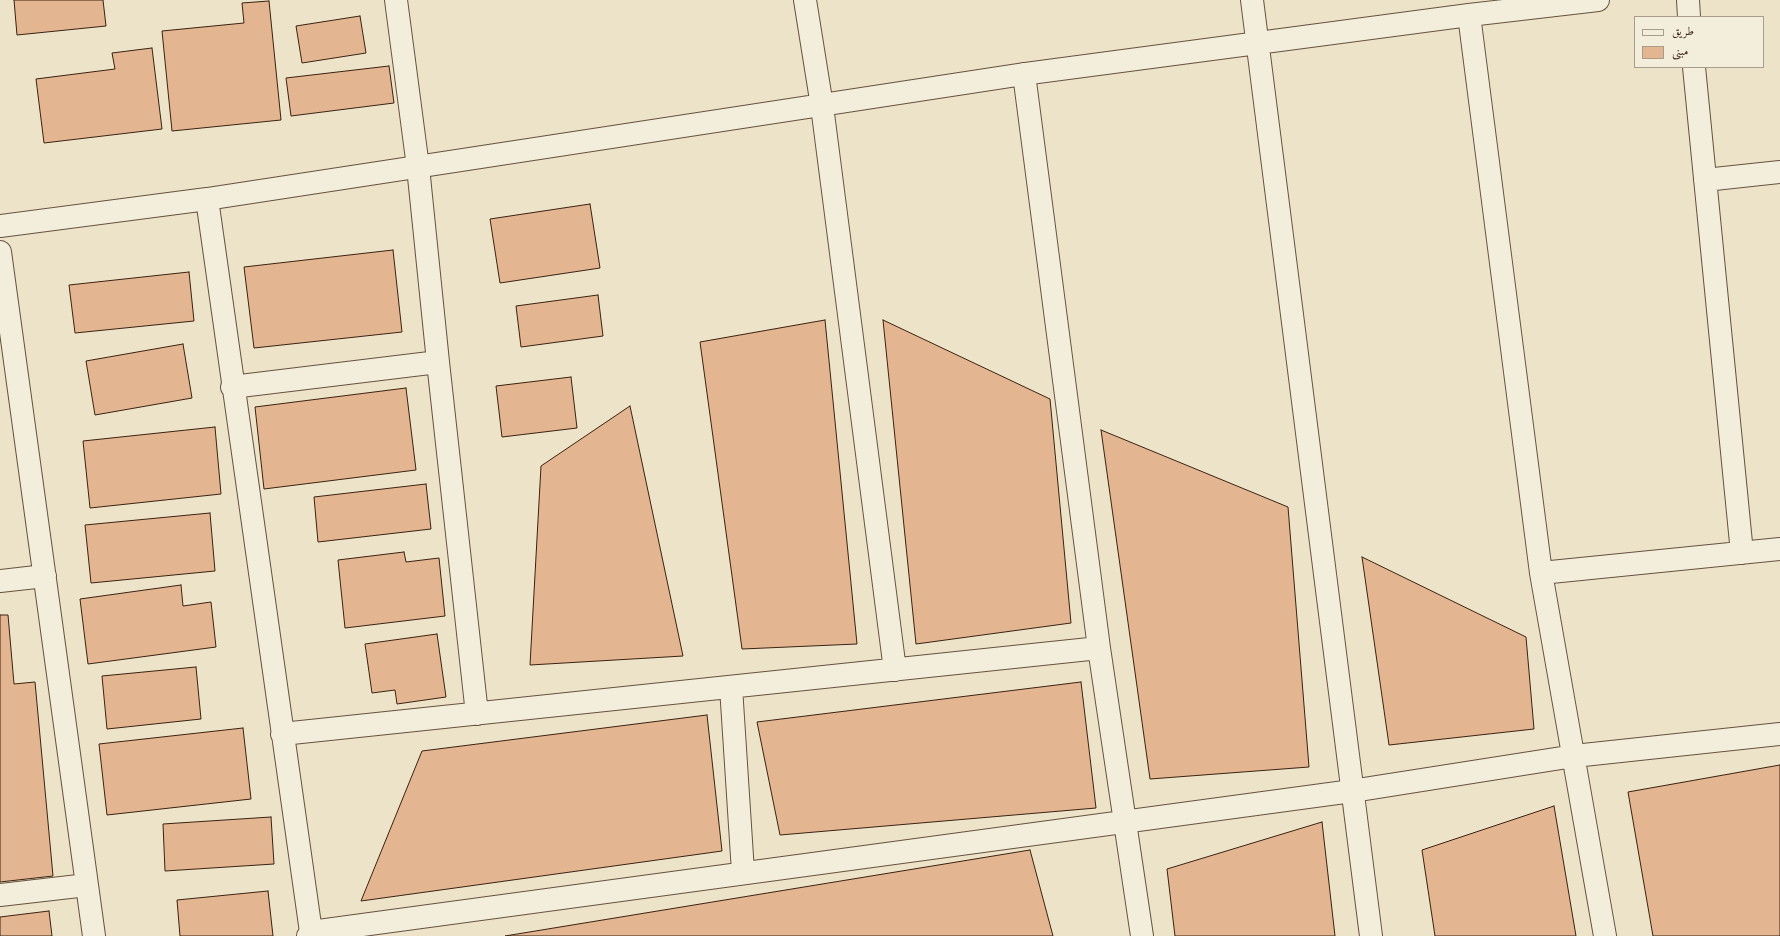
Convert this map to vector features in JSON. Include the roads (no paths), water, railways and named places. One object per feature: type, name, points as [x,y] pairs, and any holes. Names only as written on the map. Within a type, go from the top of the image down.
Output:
[{"type":"street","points":[[396,0],[418,167],[477,714]]},
{"type":"street","points":[[805,0],[822,106],[895,670]]},
{"type":"street","points":[[1252,0],[1371,936]]},
{"type":"street","points":[[0,226],[207,199],[1024,74],[1468,15],[1598,0]]},
{"type":"street","points":[[1688,0],[1689,16]]},
{"type":"street","points":[[1468,15],[1541,573],[1605,936]]},
{"type":"street","points":[[1694,68],[1742,553]]},
{"type":"street","points":[[1024,74],[1099,648],[1126,820],[1142,936]]},
{"type":"street","points":[[1705,180],[1780,172]]},
{"type":"street","points":[[207,199],[309,934],[743,872],[1352,791],[1574,756],[1780,734]]},
{"type":"street","points":[[0,252],[94,936]]},
{"type":"street","points":[[232,387],[438,362]]},
{"type":"street","points":[[1541,573],[1780,549]]},
{"type":"street","points":[[0,581],[45,576]]},
{"type":"street","points":[[282,734],[1099,648]]},
{"type":"street","points":[[731,687],[743,872]]},
{"type":"street","points":[[0,895],[87,885]]}]
